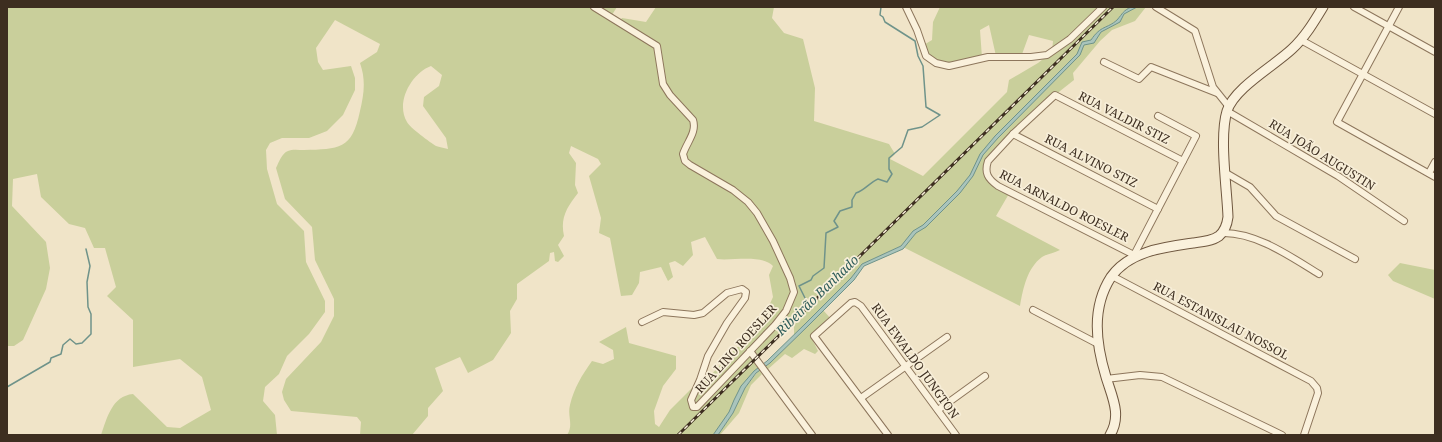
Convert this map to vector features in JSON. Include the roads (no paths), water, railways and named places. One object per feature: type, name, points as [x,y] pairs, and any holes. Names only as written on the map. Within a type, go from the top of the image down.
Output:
[{"type":"street","name":"RUA LINO ROESLER","points":[[594,7],[657,46],[663,84],[670,95],[693,120],[694,130],[683,154],[685,160],[700,171],[734,190],[748,202],[766,228],[790,278],[794,292],[786,310],[775,325],[697,407],[693,407],[691,400],[708,356],[727,323],[745,298],[746,292],[742,289],[727,293],[703,313],[694,314],[663,312],[642,322]]},
{"type":"street","points":[[906,7],[917,30],[926,56],[936,63],[949,66],[988,57],[1031,57],[1047,55],[1070,39],[1103,7]]},
{"type":"street","points":[[1156,7],[1195,31],[1211,80],[1217,93]]},
{"type":"street","points":[[1110,435],[1114,428],[1117,415],[1098,344],[1097,313],[1102,294],[1112,276],[1121,266],[1135,256],[1162,248],[1211,240],[1222,233],[1227,226],[1228,217],[1225,129],[1228,109],[1242,89],[1277,62],[1301,40],[1323,7]]},
{"type":"street","points":[[1354,7],[1435,52]]},
{"type":"street","points":[[1399,7],[1337,122],[1435,177]]},
{"type":"street","points":[[1301,40],[1435,114]]},
{"type":"street","points":[[1104,62],[1138,79],[1151,67],[1217,93]]},
{"type":"street","name":"RUA JOÃO AUGUSTIN","points":[[1217,93],[1228,109],[1338,176],[1404,221]]},
{"type":"street","name":"RUA VALDIR STIZ","points":[[1013,134],[1055,95],[1183,161]]},
{"type":"street","points":[[1135,256],[1158,208],[1196,136],[1158,116]]},
{"type":"street","name":"RUA ARNALDO ROESLER","points":[[1013,134],[992,157],[986,166],[987,175],[991,180],[998,186],[1135,256]]},
{"type":"street","name":"RUA ALVINO STIZ","points":[[1013,134],[1158,208]]},
{"type":"street","points":[[1429,173],[1435,162]]},
{"type":"street","points":[[1226,173],[1250,188],[1276,216],[1355,259]]},
{"type":"street","points":[[1222,233],[1236,234],[1265,244],[1319,274]]},
{"type":"street","name":"RUA ESTANISLAU NOSSOL","points":[[1112,276],[1311,380],[1317,388],[1317,397],[1304,435]]},
{"type":"street","name":"RUA EWALDO JUNGTON","points":[[861,398],[814,336],[851,303],[855,302],[861,306],[956,435]]},
{"type":"street","points":[[1033,310],[1098,344]]},
{"type":"street","points":[[888,435],[861,398],[947,337]]},
{"type":"street","points":[[750,351],[812,435]]},
{"type":"street","points":[[1106,378],[1140,375],[1162,377],[1282,435]]},
{"type":"street","points":[[938,410],[985,376]]},
{"type":"water","points":[[1131,7],[1137,7],[1124,14],[1120,22],[1101,32],[1094,43],[1084,45],[1080,55],[983,155],[973,176],[960,193],[926,227],[916,233],[903,249],[864,266],[854,280],[808,326],[770,363],[756,373],[745,388],[733,413],[718,435],[713,435],[729,412],[741,386],[754,371],[767,361],[805,324],[851,278],[862,264],[901,246],[913,231],[923,225],[957,191],[970,175],[980,154],[995,136],[1077,54],[1082,42],[1091,40],[1101,29],[1113,23]]},
{"type":"waterway","name":"Ribeirão Banhado","points":[[806,300],[799,286],[811,280],[813,276],[824,268],[826,233],[838,227],[834,221],[840,211],[852,207],[852,200],[856,193],[878,179],[887,182],[892,174],[889,169],[889,158],[902,147],[908,130],[922,127],[940,115],[926,107],[923,66],[918,56],[915,41],[885,22],[883,17],[880,15],[881,7]]},
{"type":"waterway","points":[[7,387],[50,362],[51,358],[61,354],[63,345],[70,339],[76,344],[82,343],[91,334],[91,314],[88,307],[87,282],[90,266],[86,249]]},
{"type":"railway","points":[[678,435],[1113,7]]}]
